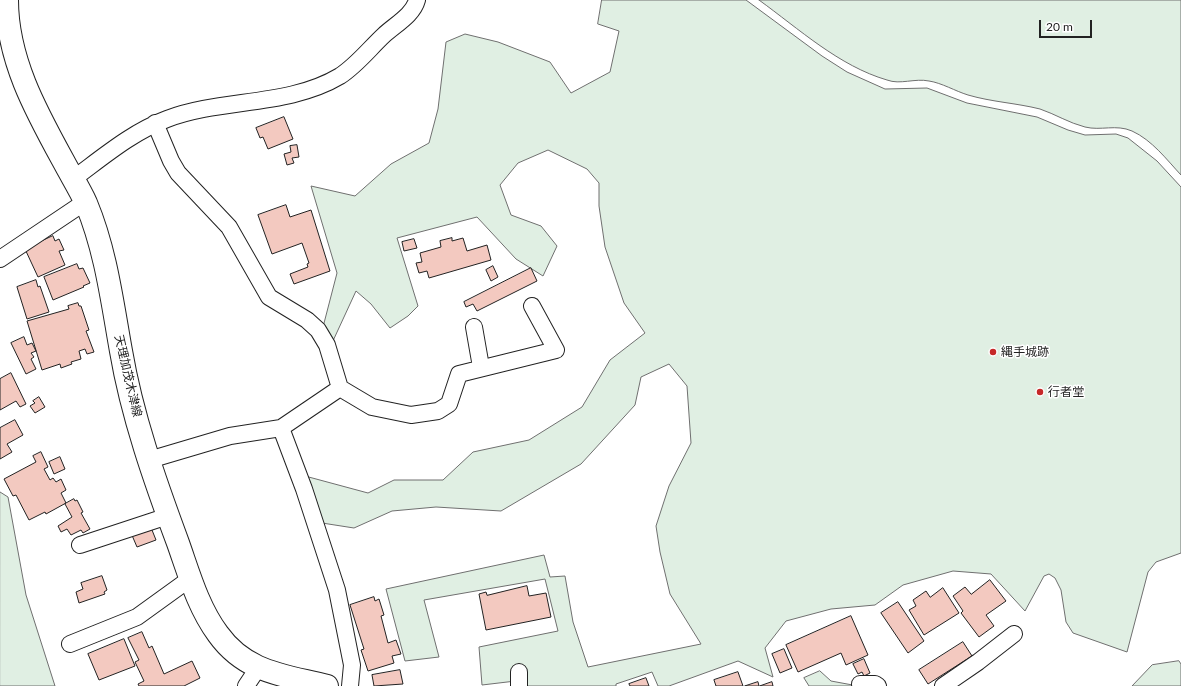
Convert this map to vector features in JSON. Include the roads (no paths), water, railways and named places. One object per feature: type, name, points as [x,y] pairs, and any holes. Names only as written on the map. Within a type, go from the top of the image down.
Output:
[{"type":"main road","name":"天理加茂木津線","points":[[7,0],[7,14],[15,57],[23,82],[38,115],[85,202],[102,251],[132,404],[168,516],[202,608],[217,633],[235,654],[271,674],[327,686]]},
{"type":"street","points":[[73,179],[122,143],[155,124],[169,118],[289,95],[314,88],[340,76],[352,67],[409,13],[417,0]]},
{"type":"street","points":[[155,124],[171,161],[178,173],[229,227],[269,297],[307,320],[318,330],[327,345],[340,388],[372,407],[412,415],[438,411],[449,404],[459,374],[481,367],[556,350],[532,306]]},
{"type":"street","points":[[0,259],[85,202]]},
{"type":"street","points":[[474,327],[481,367]]},
{"type":"street","points":[[149,460],[216,440],[281,428],[340,388]]},
{"type":"street","points":[[281,428],[304,489],[337,590],[352,665],[350,686]]},
{"type":"street","points":[[80,546],[168,516]]},
{"type":"street","points":[[70,644],[137,617],[191,578]]},
{"type":"street","points":[[943,686],[978,662],[1014,634]]},
{"type":"street","points":[[246,686],[258,668]]},
{"type":"street","points":[[860,684],[875,684],[878,686]]},
{"type":"place","name":"縄手城跡","points":[[993,352]]},
{"type":"place","name":"行者堂","points":[[1040,392]]}]
